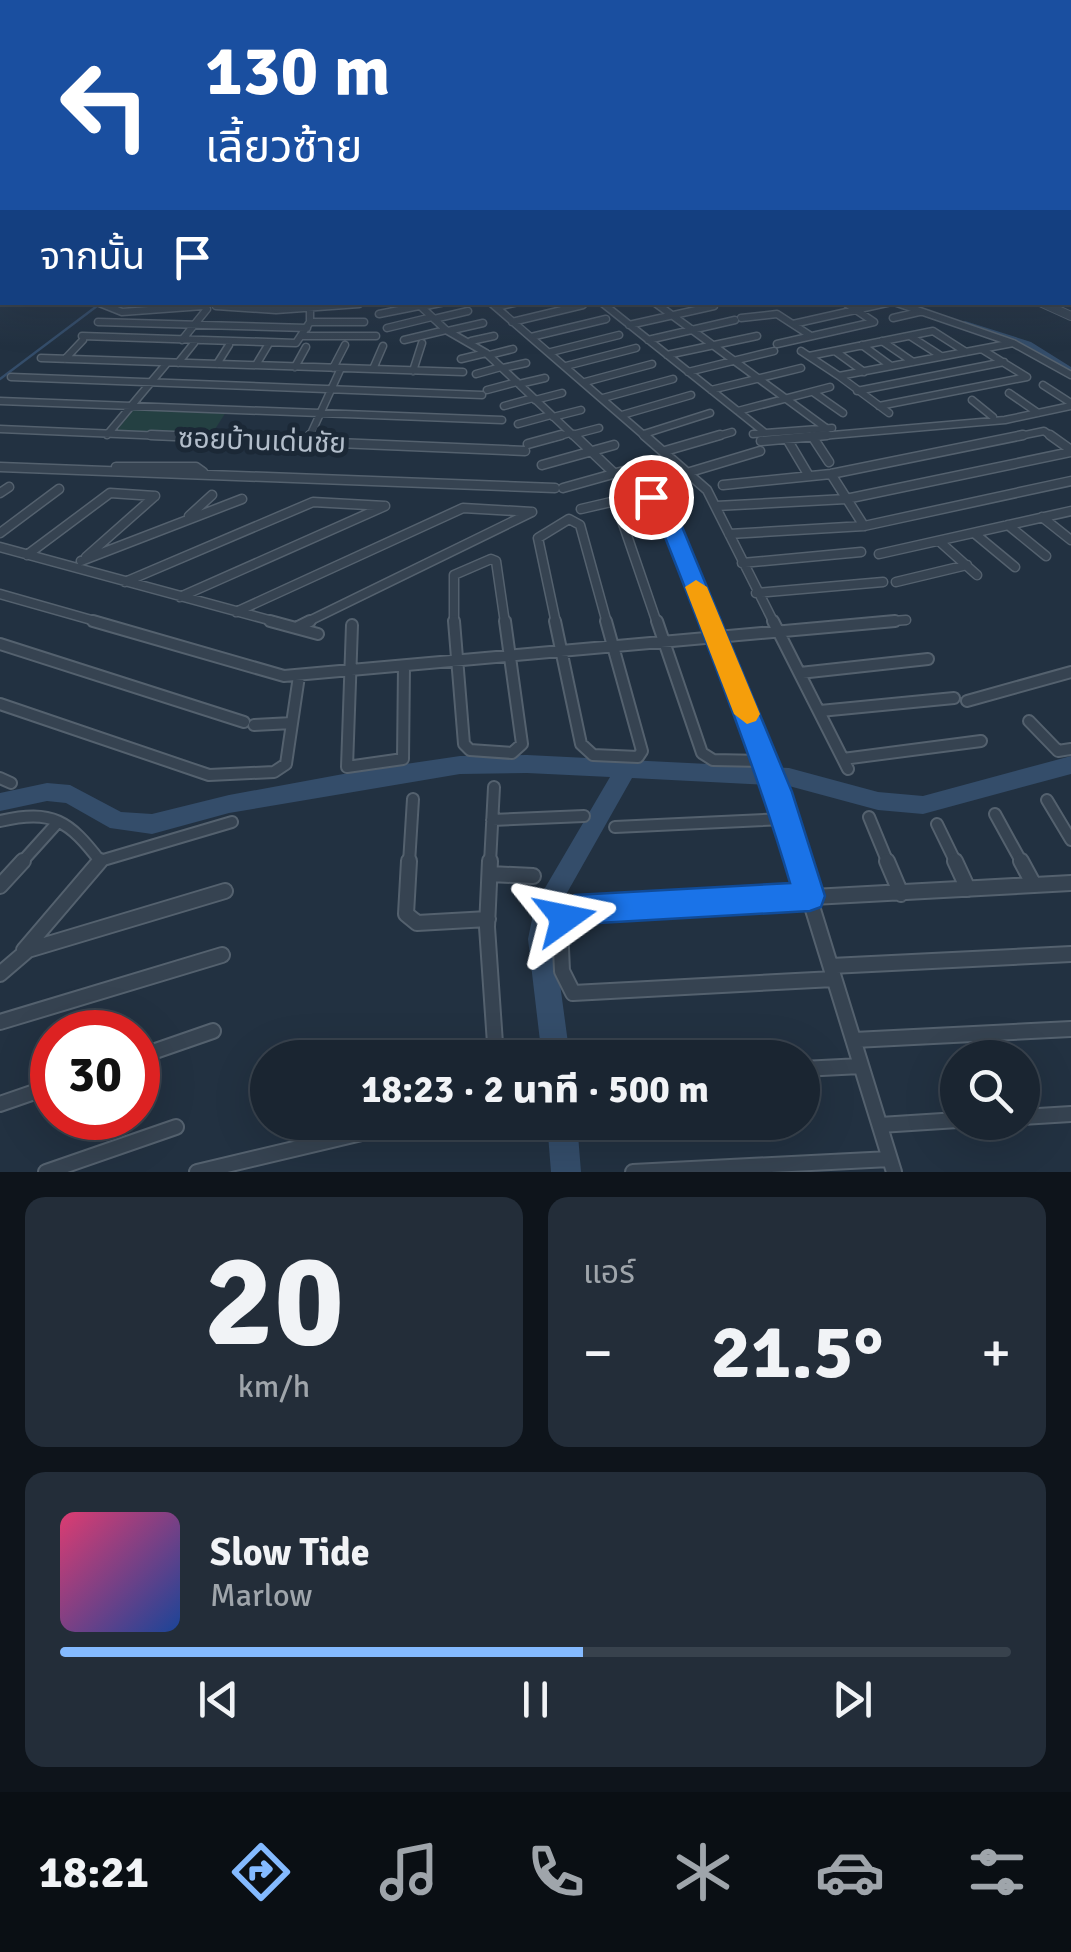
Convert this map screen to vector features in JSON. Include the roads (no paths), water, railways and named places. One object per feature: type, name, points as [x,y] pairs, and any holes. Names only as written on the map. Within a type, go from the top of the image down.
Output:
[{"type":"street","points":[[103,305],[112,311]]},
{"type":"street","points":[[182,340],[210,305]]},
{"type":"street","points":[[210,305],[309,306],[309,325],[293,343],[82,337],[112,311],[210,305]]},
{"type":"street","points":[[379,314],[419,305],[447,331],[471,341],[637,496]]},
{"type":"street","points":[[493,305],[690,472],[716,506],[756,593],[846,764],[981,741]]},
{"type":"street","points":[[512,322],[583,305]]},
{"type":"street","points":[[605,305],[738,411],[762,442]]},
{"type":"street","points":[[658,305],[829,432]]},
{"type":"street","points":[[688,372],[874,322],[849,305]]},
{"type":"street","points":[[793,324],[879,305]]},
{"type":"street","points":[[900,305],[1013,343],[1071,376]]},
{"type":"street","points":[[1047,305],[1071,316]]},
{"type":"street","points":[[629,324],[714,306]]},
{"type":"street","points":[[387,328],[468,312]]},
{"type":"street","points":[[893,318],[919,312]]},
{"type":"street","points":[[648,340],[774,313],[811,336]]},
{"type":"street","points":[[531,337],[606,319]]},
{"type":"street","points":[[98,322],[364,322]]},
{"type":"street","points":[[404,340],[483,323]]},
{"type":"street","points":[[889,413],[805,354],[933,331],[966,352]]},
{"type":"street","points":[[550,352],[620,335]]},
{"type":"street","points":[[302,336],[376,336]]},
{"type":"street","points":[[471,341],[494,336]]},
{"type":"street","points":[[667,355],[757,336]]},
{"type":"street","points":[[910,336],[942,356]]},
{"type":"street","points":[[65,358],[84,340]]},
{"type":"street","points":[[103,360],[120,340]]},
{"type":"street","points":[[882,342],[913,362]]},
{"type":"street","points":[[178,363],[194,343]]},
{"type":"street","points":[[413,370],[422,343]]},
{"type":"street","points":[[839,376],[1013,343]]},
{"type":"street","points":[[141,361],[154,344]]},
{"type":"street","points":[[240,387],[268,345]]},
{"type":"street","points":[[198,386],[229,346]]},
{"type":"street","points":[[307,443],[331,390],[344,346]]},
{"type":"street","points":[[373,369],[383,346]]},
{"type":"street","points":[[862,346],[891,366]]},
{"type":"street","points":[[283,388],[306,347]]},
{"type":"street","points":[[566,366],[636,348]]},
{"type":"street","points":[[461,359],[513,349]]},
{"type":"street","points":[[982,349],[1071,405]]},
{"type":"street","points":[[835,351],[864,372]]},
{"type":"street","points":[[41,358],[464,372]]},
{"type":"street","points":[[107,435],[167,362]]},
{"type":"street","points":[[857,391],[1004,362]]},
{"type":"street","points":[[476,374],[526,363]]},
{"type":"street","points":[[585,382],[652,364]]},
{"type":"street","points":[[711,390],[801,368]]},
{"type":"street","points":[[878,406],[1026,376]]},
{"type":"street","points":[[12,377],[484,393],[545,378]]},
{"type":"street","points":[[603,398],[673,379]]},
{"type":"street","points":[[738,411],[830,387]]},
{"type":"street","points":[[813,392],[842,413]]},
{"type":"street","points":[[504,406],[562,393]]},
{"type":"street","points":[[1009,393],[1038,413]]},
{"type":"street","points":[[622,415],[691,396]]},
{"type":"street","points":[[0,400],[502,420]]},
{"type":"street","points":[[972,400],[992,417]]},
{"type":"street","points":[[690,472],[762,442],[829,432],[1024,415],[1071,405]]},
{"type":"street","points":[[518,424],[581,410]]},
{"type":"street","points":[[644,434],[710,413]]},
{"type":"street","points":[[762,442],[829,432],[1024,415]]},
{"type":"street","points":[[526,447],[599,428]]},
{"type":"street","name":"ซอยบ้านเด่นชัย","points":[[0,429],[307,443],[526,447]]},
{"type":"street","points":[[723,484],[831,474],[1044,431],[1071,451]]},
{"type":"street","points":[[665,451],[732,432]]},
{"type":"street","points":[[753,434],[762,442]]},
{"type":"street","points":[[812,436],[830,462]]},
{"type":"street","points":[[787,439],[809,476]]},
{"type":"street","points":[[542,464],[614,445]]},
{"type":"street","points":[[716,506],[846,499],[1071,451]]},
{"type":"street","points":[[0,467],[559,488],[638,466]]},
{"type":"street","points":[[831,474],[864,526]]},
{"type":"street","points":[[729,534],[864,526],[1071,481]]},
{"type":"street","points":[[0,493],[9,487]]},
{"type":"street","points":[[0,533],[59,489]]},
{"type":"street","points":[[581,509],[660,490]]},
{"type":"street","points":[[183,521],[212,494]]},
{"type":"street","points":[[27,555],[105,495],[154,496],[77,564]]},
{"type":"street","points":[[633,1172],[892,1166],[778,792],[716,636],[661,500],[651,497],[624,503],[618,510],[702,753],[714,760],[765,761]]},
{"type":"street","points":[[77,564],[242,498]]},
{"type":"street","points":[[125,582],[313,502],[385,506],[180,597]]},
{"type":"street","points":[[236,612],[463,508],[532,512],[296,628]]},
{"type":"street","points":[[879,554],[1069,513]]},
{"type":"street","points":[[1042,517],[1071,540]]},
{"type":"street","points":[[569,519],[580,525],[642,751],[638,757],[593,755],[583,749],[562,651],[538,538],[569,519]]},
{"type":"street","points":[[1008,525],[1046,556]]},
{"type":"street","points":[[974,533],[1015,567]]},
{"type":"street","points":[[939,541],[977,575]]},
{"type":"street","points":[[0,548],[77,564],[125,582],[318,634]]},
{"type":"street","points":[[742,563],[861,552]]},
{"type":"street","points":[[491,559],[496,561],[522,744],[512,753],[466,748],[457,661],[452,578],[491,559]]},
{"type":"street","points":[[896,582],[967,565]]},
{"type":"street","points":[[756,593],[882,582]]},
{"type":"street","points":[[0,594],[270,674],[299,676],[906,620]]},
{"type":"street","points":[[352,625],[346,764],[354,768],[403,759],[404,666]]},
{"type":"street","points":[[0,644],[249,724],[292,723]]},
{"type":"street","points":[[800,673],[928,659]]},
{"type":"street","points":[[967,700],[1071,672]]},
{"type":"street","points":[[0,704],[209,775],[282,770],[299,676]]},
{"type":"street","points":[[820,712],[954,698]]},
{"type":"street","points":[[1030,722],[1058,751],[1071,748]]},
{"type":"street","points":[[494,787],[488,919],[495,1040]]},
{"type":"street","points":[[413,799],[406,914],[417,922],[488,919]]},
{"type":"street","points":[[1047,800],[1071,840]]},
{"type":"street","points":[[0,821],[33,814],[58,822],[81,835],[100,861]]},
{"type":"street","points":[[995,814],[1034,885]]},
{"type":"street","points":[[492,820],[584,816]]},
{"type":"street","points":[[869,818],[901,894]]},
{"type":"street","points":[[614,827],[784,819]]},
{"type":"street","points":[[0,886],[58,822]]},
{"type":"street","points":[[0,974],[100,861],[232,822]]},
{"type":"street","points":[[937,824],[968,889]]},
{"type":"street","points":[[490,874],[533,876]]},
{"type":"street","points":[[1071,883],[575,910],[560,926],[558,942],[566,988],[573,993],[1071,954]]},
{"type":"street","points":[[19,957],[42,946],[225,891]]},
{"type":"street","points":[[0,1022],[222,955]]},
{"type":"street","points":[[854,1040],[1071,1028]]},
{"type":"street","points":[[160,1049],[213,1031]]},
{"type":"street","points":[[820,1068],[861,1066]]},
{"type":"street","points":[[0,1104],[30,1094]]},
{"type":"street","points":[[1040,1115],[1071,1114]]},
{"type":"street","points":[[880,1125],[940,1121]]},
{"type":"street","points":[[46,1172],[176,1127]]},
{"type":"street","points":[[197,1172],[239,1167],[340,1140]]},
{"type":"waterway","points":[[0,379],[97,306]]},
{"type":"waterway","points":[[965,325],[1027,345],[1071,372]]},
{"type":"waterway","points":[[0,802],[47,792],[70,794],[118,821],[152,824],[229,804],[365,779],[460,765],[527,764],[789,777],[878,801],[923,805],[1071,765]]},
{"type":"waterway","points":[[554,1040],[541,939],[547,905],[625,771]]},
{"type":"waterway","points":[[563,1140],[566,1172]]}]
